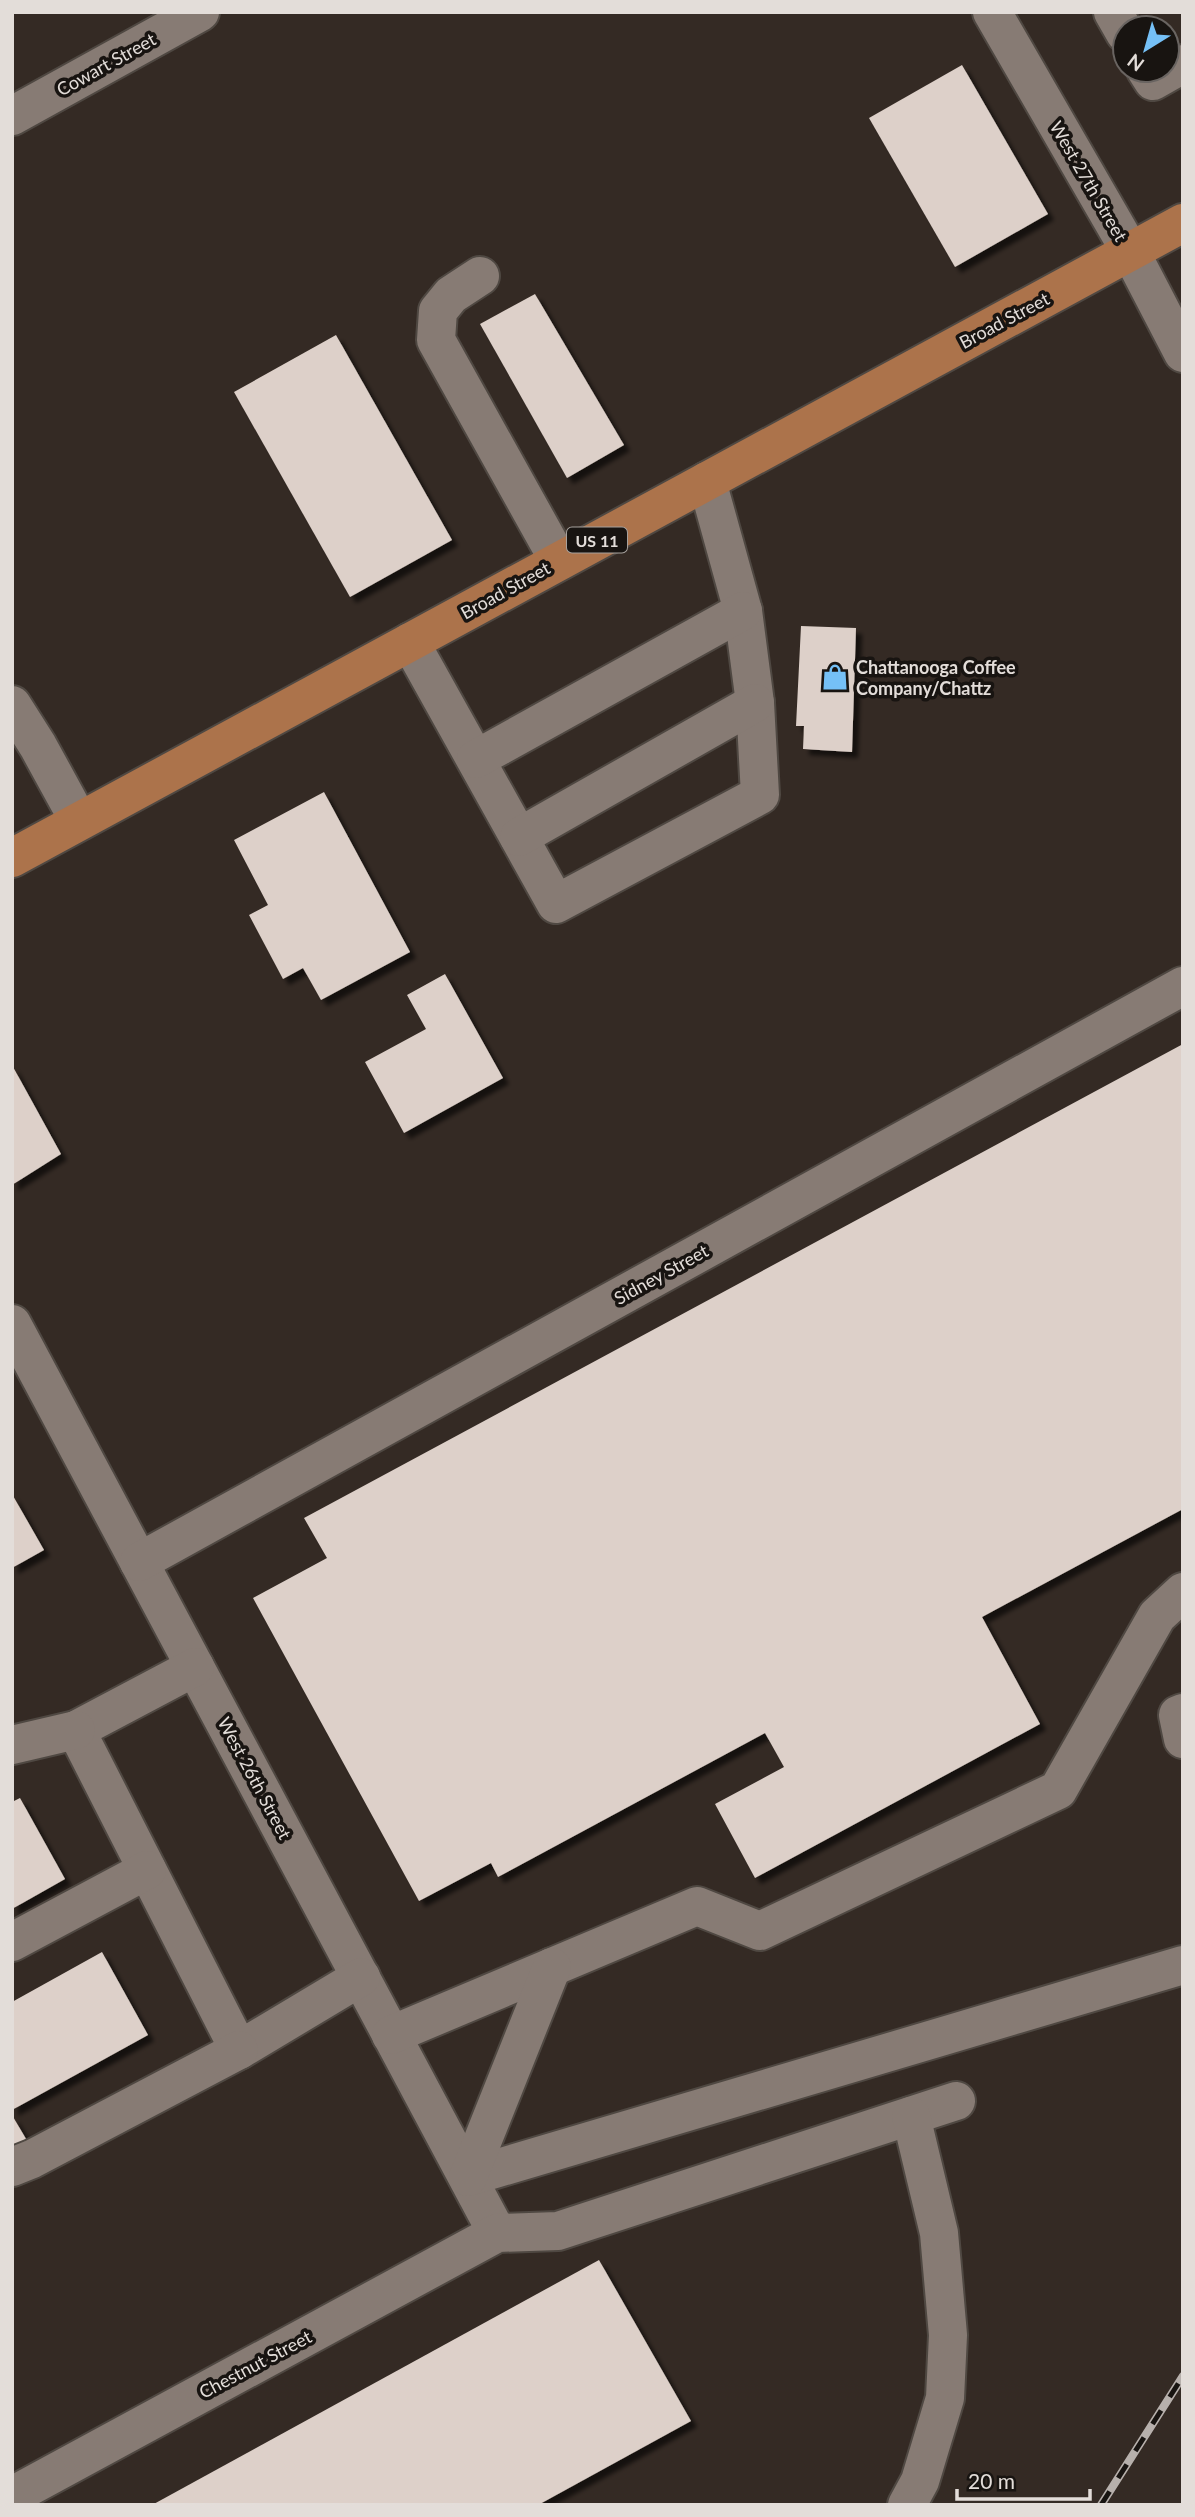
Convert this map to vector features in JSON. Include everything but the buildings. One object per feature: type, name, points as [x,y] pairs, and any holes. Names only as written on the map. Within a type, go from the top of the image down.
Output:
[{"type":"main road","name":"Broad Street","points":[[12,858],[1183,223]]},
{"type":"street","name":"Cowart Street","points":[[12,116],[200,12]]},
{"type":"street","name":"West 27th Street","points":[[993,13],[1130,251],[1183,353]]},
{"type":"street","points":[[480,276],[451,295],[438,312],[436,340],[559,561]]},
{"type":"street","points":[[410,642],[556,904],[760,795],[755,703],[743,611],[707,481]]},
{"type":"street","points":[[476,759],[743,611]]},
{"type":"street","points":[[519,837],[755,703]]},
{"type":"street","points":[[12,705],[79,821]]},
{"type":"street","name":"Sidney Street","points":[[139,1562],[1183,986]]},
{"type":"street","name":"West 26th Street","points":[[12,1324],[497,2233]]},
{"type":"street","points":[[391,2035],[697,1906],[760,1931],[1058,1790],[1157,1616],[1183,1592]]},
{"type":"street","points":[[12,1745],[76,1730],[195,1667]]},
{"type":"street","points":[[1183,1713],[1178,1715],[1183,1739]]},
{"type":"street","points":[[76,1730],[239,2050]]},
{"type":"street","points":[[12,1942],[148,1870]]},
{"type":"street","points":[[468,2177],[1183,1965]]},
{"type":"street","points":[[468,2177],[552,1968]]},
{"type":"street","points":[[12,2167],[239,2050],[361,1978]]},
{"type":"street","points":[[497,2233],[558,2231],[956,2101]]},
{"type":"street","points":[[907,2505],[920,2481],[945,2398],[948,2334],[939,2234],[911,2116]]},
{"type":"street","name":"Chestnut Street","points":[[12,2496],[497,2233]]},
{"type":"railway","points":[[1101,2505],[1183,2376]]},
{"type":"place","name":"Chattanooga Coffee Company/Chattz","points":[[835,677]]}]
